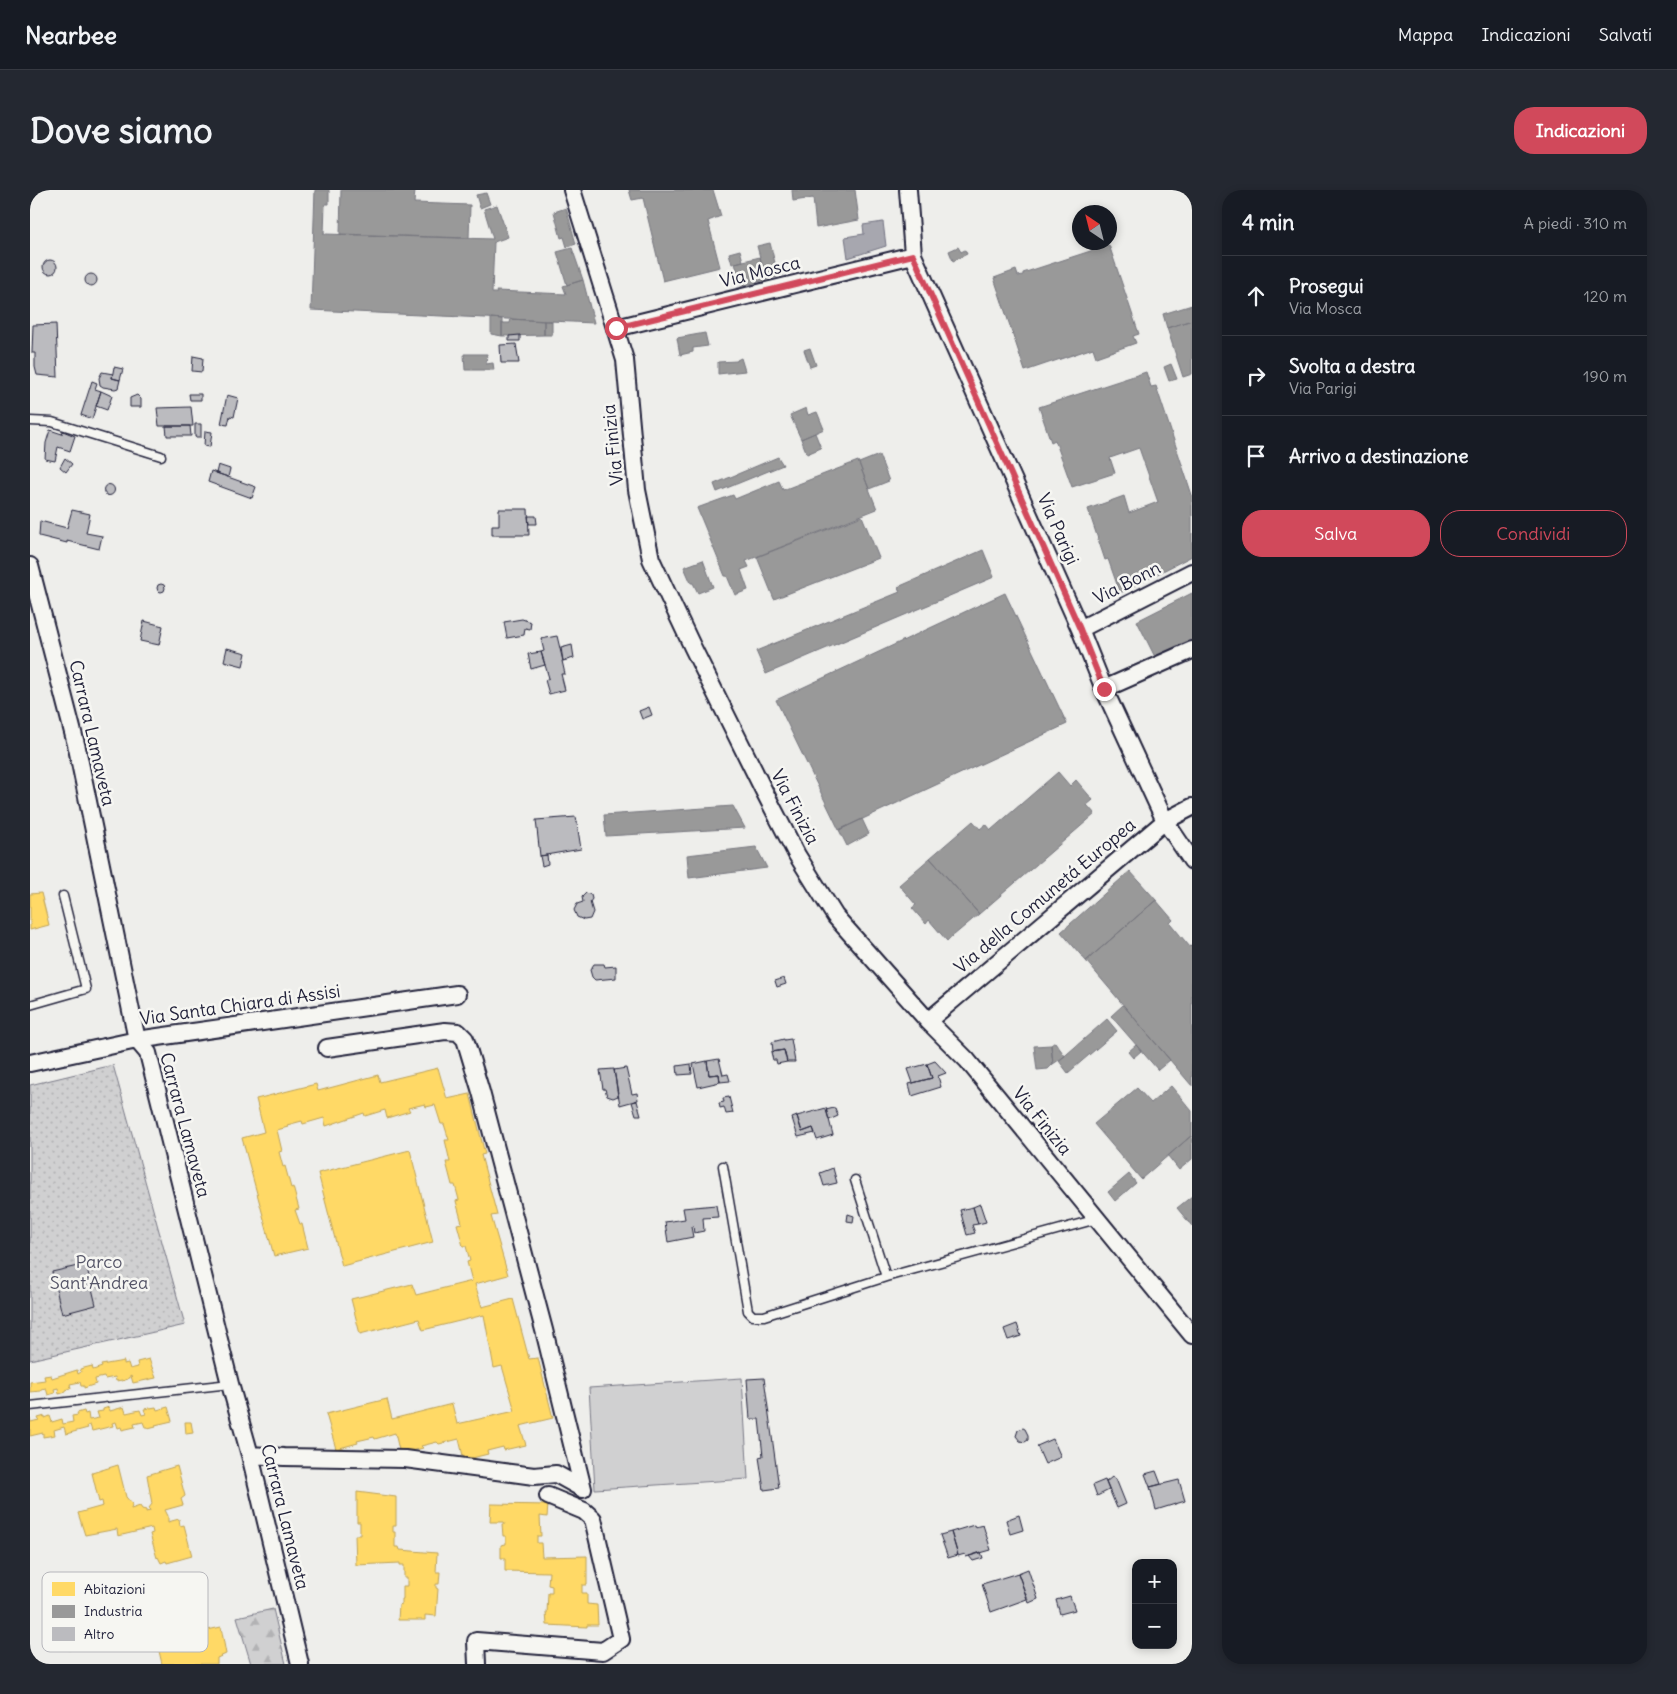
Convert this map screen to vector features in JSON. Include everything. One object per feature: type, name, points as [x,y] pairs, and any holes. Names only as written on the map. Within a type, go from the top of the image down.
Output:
[{"type":"street","name":"Via Finizia","points":[[572,190],[625,360],[637,490],[651,559],[693,648],[797,855],[835,916],[928,1021],[967,1060],[1192,1335]]},
{"type":"street","name":"Via Parigi","points":[[908,190],[913,255],[1080,629],[1104,689],[1165,821],[1192,861]]},
{"type":"street","name":"Via Mosca","points":[[616,328],[913,255]]},
{"type":"street","name":"Carrara Lamaveta","points":[[30,566],[77,748],[137,1040],[148,1053],[230,1384],[250,1455],[300,1664]]},
{"type":"street","name":"Via Bonn","points":[[1080,629],[1192,572]]},
{"type":"street","points":[[1104,689],[1192,650]]},
{"type":"street","name":"Via della Comunetá Europea","points":[[928,1021],[1165,821],[1192,807]]},
{"type":"street","name":"Via Santa Chiara di Assisi","points":[[30,1063],[137,1040],[457,994]]},
{"type":"street","points":[[250,1455],[405,1459],[534,1476],[556,1474],[583,1489],[544,1330],[481,1092],[465,1039],[458,1032],[445,1031],[327,1048]]},
{"type":"street","points":[[477,1664],[476,1642],[603,1650],[621,1639],[593,1519],[584,1511],[548,1496]]},
{"type":"lane","points":[[30,422],[52,422],[161,456]]},
{"type":"lane","points":[[30,1005],[86,989],[63,896]]},
{"type":"lane","points":[[723,1166],[748,1311],[753,1316],[764,1316],[886,1277],[1097,1219]]},
{"type":"lane","points":[[855,1180],[886,1277]]},
{"type":"lane","points":[[30,1406],[230,1384]]},
{"type":"green space","name":"Parco Sant'Andrea","points":[[113,1065],[185,1325],[30,1360],[30,1085]]},
{"type":"green space","points":[[742,1378],[748,1479],[595,1489],[589,1388]]},
{"type":"green space","points":[[273,1609],[286,1664],[251,1664],[237,1617]]},
{"type":"shaded area","points":[[883,222],[886,246],[848,258],[845,237],[864,234],[863,225]]},
{"type":"building: Abitazioni","points":[[41,893],[49,925],[30,930],[30,894]]},
{"type":"building: Abitazioni","points":[[438,1068],[447,1099],[470,1094],[485,1154],[481,1155],[497,1215],[491,1216],[508,1275],[475,1284],[482,1307],[513,1299],[529,1359],[538,1358],[553,1418],[520,1426],[526,1445],[504,1450],[503,1447],[487,1451],[488,1454],[464,1460],[459,1439],[421,1446],[423,1448],[400,1454],[395,1433],[375,1439],[374,1437],[357,1441],[358,1443],[336,1449],[326,1414],[387,1399],[392,1419],[452,1404],[457,1424],[515,1411],[502,1366],[494,1368],[484,1315],[423,1330],[419,1319],[360,1334],[351,1299],[412,1284],[416,1295],[472,1281],[467,1262],[470,1261],[466,1246],[463,1246],[457,1224],[462,1223],[456,1201],[459,1200],[455,1185],[452,1185],[446,1162],[450,1162],[445,1140],[449,1140],[435,1105],[426,1107],[425,1104],[408,1108],[410,1111],[387,1118],[385,1110],[365,1116],[364,1113],[326,1126],[324,1118],[303,1124],[302,1121],[277,1130],[282,1151],[279,1152],[291,1188],[293,1187],[299,1209],[295,1210],[300,1224],[302,1224],[308,1248],[274,1256],[242,1138],[264,1132],[256,1099],[316,1084],[318,1091],[378,1075],[380,1082]]},
{"type":"building: Abitazioni","points":[[410,1150],[433,1242],[342,1266],[318,1173]]},
{"type":"building: Abitazioni","points":[[149,1359],[156,1378],[133,1383],[131,1376],[122,1381],[116,1381],[115,1377],[105,1379],[104,1377],[95,1379],[96,1384],[84,1388],[80,1382],[70,1384],[71,1388],[59,1394],[58,1388],[54,1389],[55,1393],[48,1395],[46,1388],[41,1389],[41,1391],[30,1392],[30,1382],[45,1380],[44,1376],[51,1375],[52,1378],[77,1370],[78,1374],[81,1372],[80,1369],[92,1366],[93,1370],[102,1367],[101,1365],[124,1361],[124,1364],[128,1363],[130,1369],[138,1367],[137,1362]]},
{"type":"building: Abitazioni","points":[[109,1407],[110,1411],[124,1407],[126,1413],[140,1410],[142,1415],[146,1414],[144,1409],[156,1407],[157,1410],[168,1407],[172,1421],[155,1425],[156,1427],[148,1429],[143,1422],[134,1424],[135,1427],[122,1430],[121,1427],[118,1428],[116,1422],[112,1423],[113,1426],[92,1431],[90,1425],[87,1426],[88,1428],[66,1434],[64,1427],[54,1430],[55,1435],[43,1437],[43,1433],[30,1436],[30,1418],[31,1422],[39,1420],[38,1418],[50,1416],[52,1422],[62,1419],[63,1424],[73,1422],[72,1416],[84,1411],[85,1414],[88,1413],[89,1420],[99,1418],[97,1412]]},
{"type":"building: Abitazioni","points":[[185,1422],[191,1422],[193,1433],[186,1434]]},
{"type":"building: Abitazioni","points":[[118,1465],[126,1497],[132,1504],[131,1509],[140,1506],[146,1512],[150,1511],[149,1508],[152,1504],[147,1475],[177,1466],[185,1496],[181,1499],[183,1505],[165,1510],[168,1522],[179,1519],[180,1526],[184,1525],[192,1556],[161,1563],[157,1558],[150,1534],[153,1533],[152,1528],[118,1536],[117,1529],[85,1535],[78,1513],[103,1506],[102,1501],[99,1502],[92,1473]]},
{"type":"building: Abitazioni","points":[[357,1492],[396,1497],[396,1526],[393,1526],[395,1547],[399,1547],[400,1550],[437,1553],[436,1572],[440,1572],[439,1584],[436,1584],[438,1589],[436,1616],[425,1615],[425,1620],[398,1620],[399,1605],[402,1604],[403,1599],[403,1586],[407,1586],[407,1578],[404,1578],[404,1565],[400,1565],[400,1563],[356,1565],[355,1535],[360,1535],[360,1522],[357,1522]]},
{"type":"building: Abitazioni","points":[[491,1504],[548,1505],[547,1517],[540,1516],[541,1536],[537,1536],[537,1543],[541,1543],[542,1557],[587,1556],[587,1585],[582,1585],[582,1593],[587,1593],[587,1604],[597,1605],[598,1625],[587,1625],[587,1627],[547,1625],[548,1593],[552,1593],[552,1586],[548,1585],[549,1572],[505,1571],[505,1558],[501,1558],[501,1545],[506,1544],[506,1536],[503,1536],[502,1524],[505,1524],[504,1522],[490,1522]]},
{"type":"building: Abitazioni","points":[[221,1627],[226,1654],[217,1658],[217,1664],[162,1664],[159,1652],[208,1652],[208,1630]]},
{"type":"building: Industria","points":[[315,190],[329,190],[329,204],[325,204],[324,234],[493,239],[484,209],[497,205],[508,237],[494,242],[492,293],[497,293],[496,291],[566,294],[563,286],[583,280],[594,323],[311,310]]},
{"type":"building: Industria","points":[[341,190],[415,190],[414,203],[470,205],[469,238],[340,234]]},
{"type":"building: Industria","points":[[629,190],[713,190],[721,216],[708,221],[720,267],[663,281],[643,198],[632,200]]},
{"type":"building: Industria","points":[[792,190],[855,190],[859,220],[816,228],[813,198],[793,201]]},
{"type":"building: Industria","points":[[486,193],[490,204],[480,208],[476,195]]},
{"type":"building: Industria","points":[[566,208],[576,244],[567,247],[564,237],[561,238],[554,212]]},
{"type":"building: Industria","points":[[770,243],[776,267],[780,267],[783,275],[766,280],[757,246]]},
{"type":"building: Industria","points":[[958,247],[961,252],[965,250],[967,254],[953,261],[949,251]]},
{"type":"building: Industria","points":[[572,248],[583,280],[567,285],[557,252]]},
{"type":"building: Industria","points":[[740,250],[743,261],[732,264],[729,253]]},
{"type":"building: Industria","points":[[1094,250],[1111,250],[1139,334],[1133,336],[1136,343],[1096,357],[1093,348],[1025,371],[994,278],[1016,270],[1018,276],[1023,275],[1023,273]]},
{"type":"building: Industria","points":[[760,257],[766,280],[741,286],[735,263]]},
{"type":"building: Industria","points":[[1192,305],[1192,320],[1167,328],[1163,314]]},
{"type":"building: Industria","points":[[491,318],[502,319],[502,336],[491,334]]},
{"type":"building: Industria","points":[[511,319],[544,321],[544,335],[502,336],[502,323],[510,323]]},
{"type":"building: Industria","points":[[1192,320],[1192,374],[1183,377],[1167,328]]},
{"type":"building: Industria","points":[[544,321],[552,321],[552,335],[544,335]]},
{"type":"building: Industria","points":[[705,333],[708,346],[693,348],[693,352],[680,355],[677,338]]},
{"type":"building: Industria","points":[[810,348],[816,365],[810,367],[804,350]]},
{"type":"building: Industria","points":[[464,354],[487,354],[486,364],[493,363],[494,370],[465,370]]},
{"type":"building: Industria","points":[[741,358],[745,371],[718,374],[718,362],[737,361]]},
{"type":"building: Industria","points":[[1171,364],[1177,379],[1169,381],[1164,367]]},
{"type":"building: Industria","points":[[1146,372],[1151,387],[1156,386],[1192,495],[1192,556],[1120,593],[1108,559],[1105,560],[1088,509],[1124,496],[1129,513],[1158,502],[1139,448],[1110,458],[1115,473],[1072,487],[1055,440],[1051,442],[1039,407]]},
{"type":"building: Industria","points":[[806,408],[808,415],[817,412],[824,429],[801,439],[790,415]]},
{"type":"building: Industria","points":[[815,433],[821,448],[807,454],[801,439]]},
{"type":"building: Industria","points":[[879,455],[889,481],[869,489],[859,463]]},
{"type":"building: Industria","points":[[778,457],[783,465],[717,492],[714,484]]},
{"type":"building: Industria","points":[[858,461],[877,509],[746,561],[749,567],[741,570],[748,590],[735,595],[727,576],[725,576],[697,508],[733,495],[735,499],[779,481],[783,490]]},
{"type":"building: Industria","points":[[862,516],[879,558],[774,599],[757,557]]},
{"type":"building: Industria","points":[[983,550],[994,577],[766,674],[756,651],[900,592],[898,587]]},
{"type":"building: Industria","points":[[703,560],[713,587],[698,593],[684,567]]},
{"type":"building: Industria","points":[[1005,593],[1067,724],[839,830],[776,700]]},
{"type":"building: Industria","points":[[1192,593],[1192,640],[1156,659],[1137,621]]},
{"type":"building: Industria","points":[[1058,772],[1070,786],[1076,780],[1093,800],[1087,805],[1095,814],[979,914],[930,858],[973,821],[980,829],[986,824],[991,830]]},
{"type":"building: Industria","points":[[733,806],[745,828],[606,836],[604,815]]},
{"type":"building: Industria","points":[[862,819],[869,834],[847,846],[839,830]]},
{"type":"building: Industria","points":[[756,847],[767,868],[689,878],[687,855]]},
{"type":"building: Industria","points":[[930,858],[979,914],[947,941],[929,920],[926,924],[912,908],[916,905],[899,885]]},
{"type":"building: Industria","points":[[1130,871],[1156,900],[1086,961],[1061,932]]},
{"type":"building: Industria","points":[[1156,900],[1173,920],[1170,923],[1190,947],[1192,945],[1192,1086],[1086,961]]},
{"type":"building: Industria","points":[[1123,1005],[1170,1060],[1158,1070],[1111,1016]]},
{"type":"building: Industria","points":[[1107,1019],[1117,1031],[1068,1073],[1059,1061]]},
{"type":"building: Industria","points":[[1055,1042],[1065,1056],[1053,1064],[1051,1045]]},
{"type":"building: Industria","points":[[1051,1045],[1053,1064],[1048,1069],[1037,1070],[1034,1046]]},
{"type":"building: Industria","points":[[1136,1045],[1141,1051],[1133,1058],[1128,1052]]},
{"type":"building: Industria","points":[[1171,1086],[1192,1111],[1192,1135],[1141,1179],[1094,1124],[1137,1088],[1151,1103]]},
{"type":"building: Industria","points":[[1192,1135],[1192,1159],[1179,1170],[1168,1156]]},
{"type":"building: Industria","points":[[1129,1174],[1136,1183],[1115,1201],[1108,1192]]},
{"type":"building: Industria","points":[[1192,1196],[1192,1226],[1177,1208]]},
{"type":"building: Altro","points":[[47,260],[53,260],[57,267],[53,274],[47,274],[43,270],[43,264]]},
{"type":"building: Altro","points":[[91,274],[97,280],[91,286],[85,280]]},
{"type":"building: Altro","points":[[56,324],[58,377],[37,375],[35,353],[32,353],[33,325]]},
{"type":"building: Altro","points":[[520,335],[520,341],[509,341],[509,336]]},
{"type":"building: Altro","points":[[516,344],[519,363],[501,363],[500,345]]},
{"type":"building: Altro","points":[[193,356],[203,358],[202,372],[192,371]]},
{"type":"building: Altro","points":[[114,367],[123,369],[120,380],[112,378]]},
{"type":"building: Altro","points":[[102,372],[113,374],[112,378],[120,380],[118,388],[100,385],[99,378]]},
{"type":"building: Altro","points":[[92,381],[97,383],[95,389],[101,391],[92,419],[81,415]]},
{"type":"building: Altro","points":[[101,391],[112,396],[107,410],[96,406]]},
{"type":"building: Altro","points":[[189,394],[201,394],[201,400],[190,400]]},
{"type":"building: Altro","points":[[137,395],[141,399],[141,407],[130,407],[130,398]]},
{"type":"building: Altro","points":[[227,395],[238,398],[234,417],[230,416],[228,425],[221,424]]},
{"type":"building: Altro","points":[[191,407],[193,426],[159,426],[157,408]]},
{"type":"building: Altro","points":[[195,424],[201,424],[201,437],[195,437]]},
{"type":"building: Altro","points":[[166,426],[190,426],[191,436],[167,436]]},
{"type":"building: Altro","points":[[50,430],[62,434],[63,431],[75,436],[70,451],[58,447],[55,461],[45,459],[46,443]]},
{"type":"building: Altro","points":[[205,431],[212,432],[210,447],[204,446]]},
{"type":"building: Altro","points":[[65,458],[72,464],[66,472],[60,467]]},
{"type":"building: Altro","points":[[218,465],[230,469],[228,477],[216,473]]},
{"type":"building: Altro","points":[[211,471],[256,487],[252,498],[208,482]]},
{"type":"building: Altro","points":[[109,484],[115,490],[109,496],[103,490]]},
{"type":"building: Altro","points":[[499,509],[528,509],[529,535],[492,535],[492,525],[499,525]]},
{"type":"building: Altro","points":[[72,510],[90,514],[86,533],[102,536],[99,549],[39,536],[40,521],[67,528]]},
{"type":"building: Altro","points":[[528,516],[536,516],[537,524],[529,524]]},
{"type":"building: Altro","points":[[161,584],[165,588],[161,592],[157,588]]},
{"type":"building: Altro","points":[[522,619],[531,622],[530,629],[525,628],[524,635],[507,638],[504,622]]},
{"type":"building: Altro","points":[[144,621],[163,626],[159,645],[140,641]]},
{"type":"building: Altro","points":[[557,636],[565,674],[561,674],[565,690],[549,694],[545,680],[549,678],[541,652],[544,651],[541,639]]},
{"type":"building: Altro","points":[[572,645],[574,658],[563,661],[561,648]]},
{"type":"building: Altro","points":[[227,648],[246,653],[243,666],[224,661]]},
{"type":"building: Altro","points":[[541,652],[545,665],[531,669],[528,654]]},
{"type":"building: Altro","points":[[649,707],[652,715],[642,719],[639,711]]},
{"type":"building: Altro","points":[[576,817],[581,849],[540,856],[536,820]]},
{"type":"building: Altro","points":[[547,855],[548,864],[542,866],[540,856]]},
{"type":"building: Altro","points":[[586,893],[591,895],[592,899],[590,902],[593,912],[590,919],[584,920],[577,917],[574,910],[577,904],[583,902],[582,897]]},
{"type":"building: Altro","points":[[594,964],[604,964],[605,967],[616,966],[616,978],[595,980],[590,970]]},
{"type":"building: Altro","points":[[784,978],[786,984],[777,987],[775,981]]},
{"type":"building: Altro","points":[[791,1039],[795,1062],[787,1062],[784,1050],[773,1052],[772,1042]]},
{"type":"building: Altro","points":[[784,1050],[787,1062],[777,1064],[776,1060],[773,1060],[771,1052]]},
{"type":"building: Altro","points":[[719,1059],[723,1075],[728,1074],[730,1081],[720,1082],[719,1074],[709,1075],[707,1061]]},
{"type":"building: Altro","points":[[707,1061],[709,1075],[719,1074],[720,1082],[698,1087],[693,1064]]},
{"type":"building: Altro","points":[[935,1061],[946,1073],[938,1076],[941,1087],[912,1096],[909,1084],[932,1078],[927,1064]]},
{"type":"building: Altro","points":[[691,1064],[692,1074],[678,1075],[677,1066]]},
{"type":"building: Altro","points":[[927,1064],[932,1078],[913,1083],[908,1069]]},
{"type":"building: Altro","points":[[626,1068],[632,1094],[637,1093],[638,1100],[620,1105],[614,1070]]},
{"type":"building: Altro","points":[[614,1069],[618,1096],[613,1098],[607,1096],[605,1089],[603,1089],[600,1070]]},
{"type":"building: Altro","points":[[729,1097],[733,1113],[726,1114],[724,1107],[720,1108],[719,1103],[724,1102],[723,1098]]},
{"type":"building: Altro","points":[[637,1101],[641,1115],[636,1115],[632,1102]]},
{"type":"building: Altro","points":[[826,1108],[833,1135],[817,1140],[813,1128],[802,1132],[797,1116]]},
{"type":"building: Altro","points":[[835,1108],[838,1116],[829,1120],[826,1110]]},
{"type":"building: Altro","points":[[797,1116],[802,1132],[813,1128],[815,1133],[798,1137],[792,1118]]},
{"type":"building: Altro","points":[[833,1168],[837,1183],[824,1186],[820,1173]]},
{"type":"building: Altro","points":[[980,1204],[986,1222],[978,1224],[973,1207]]},
{"type":"building: Altro","points":[[716,1205],[718,1217],[703,1218],[704,1231],[694,1233],[693,1226],[691,1227],[693,1237],[668,1242],[665,1222],[685,1219],[683,1208]]},
{"type":"building: Altro","points":[[973,1207],[978,1224],[972,1225],[975,1233],[967,1235],[960,1210]]},
{"type":"building: Altro","points":[[848,1214],[854,1216],[853,1222],[847,1221]]},
{"type":"building: Altro","points":[[86,1264],[96,1305],[62,1314],[52,1272]]},
{"type":"building: Altro","points":[[1017,1324],[1021,1336],[1008,1340],[1004,1329]]},
{"type":"building: Altro","points":[[764,1378],[779,1488],[764,1490],[759,1457],[763,1456],[759,1419],[750,1419],[747,1379]]},
{"type":"building: Altro","points":[[1023,1428],[1028,1435],[1028,1440],[1025,1442],[1020,1441],[1016,1436],[1018,1430]]},
{"type":"building: Altro","points":[[1053,1439],[1061,1457],[1045,1464],[1037,1446]]},
{"type":"building: Altro","points":[[1156,1471],[1161,1484],[1150,1487],[1145,1474]]},
{"type":"building: Altro","points":[[1112,1477],[1116,1479],[1126,1504],[1117,1508],[1106,1482]]},
{"type":"building: Altro","points":[[1105,1480],[1109,1490],[1097,1496],[1093,1485]]},
{"type":"building: Altro","points":[[1179,1480],[1185,1501],[1156,1510],[1150,1487]]},
{"type":"building: Altro","points":[[1019,1515],[1023,1530],[1010,1534],[1006,1520]]},
{"type":"building: Altro","points":[[974,1525],[975,1527],[983,1525],[991,1550],[966,1557],[965,1554],[958,1556],[951,1532]]},
{"type":"building: Altro","points":[[951,1532],[958,1555],[948,1558],[940,1535]]},
{"type":"building: Altro","points":[[981,1552],[983,1558],[973,1561],[969,1556]]},
{"type":"building: Altro","points":[[1028,1569],[1038,1599],[1029,1603],[1018,1573]]},
{"type":"building: Altro","points":[[1018,1573],[1027,1599],[991,1612],[982,1584]]},
{"type":"building: Altro","points":[[1070,1596],[1075,1610],[1060,1614],[1056,1600]]},
{"type":"route","points":[[616,328],[913,255],[1080,629],[1104,689]]}]
